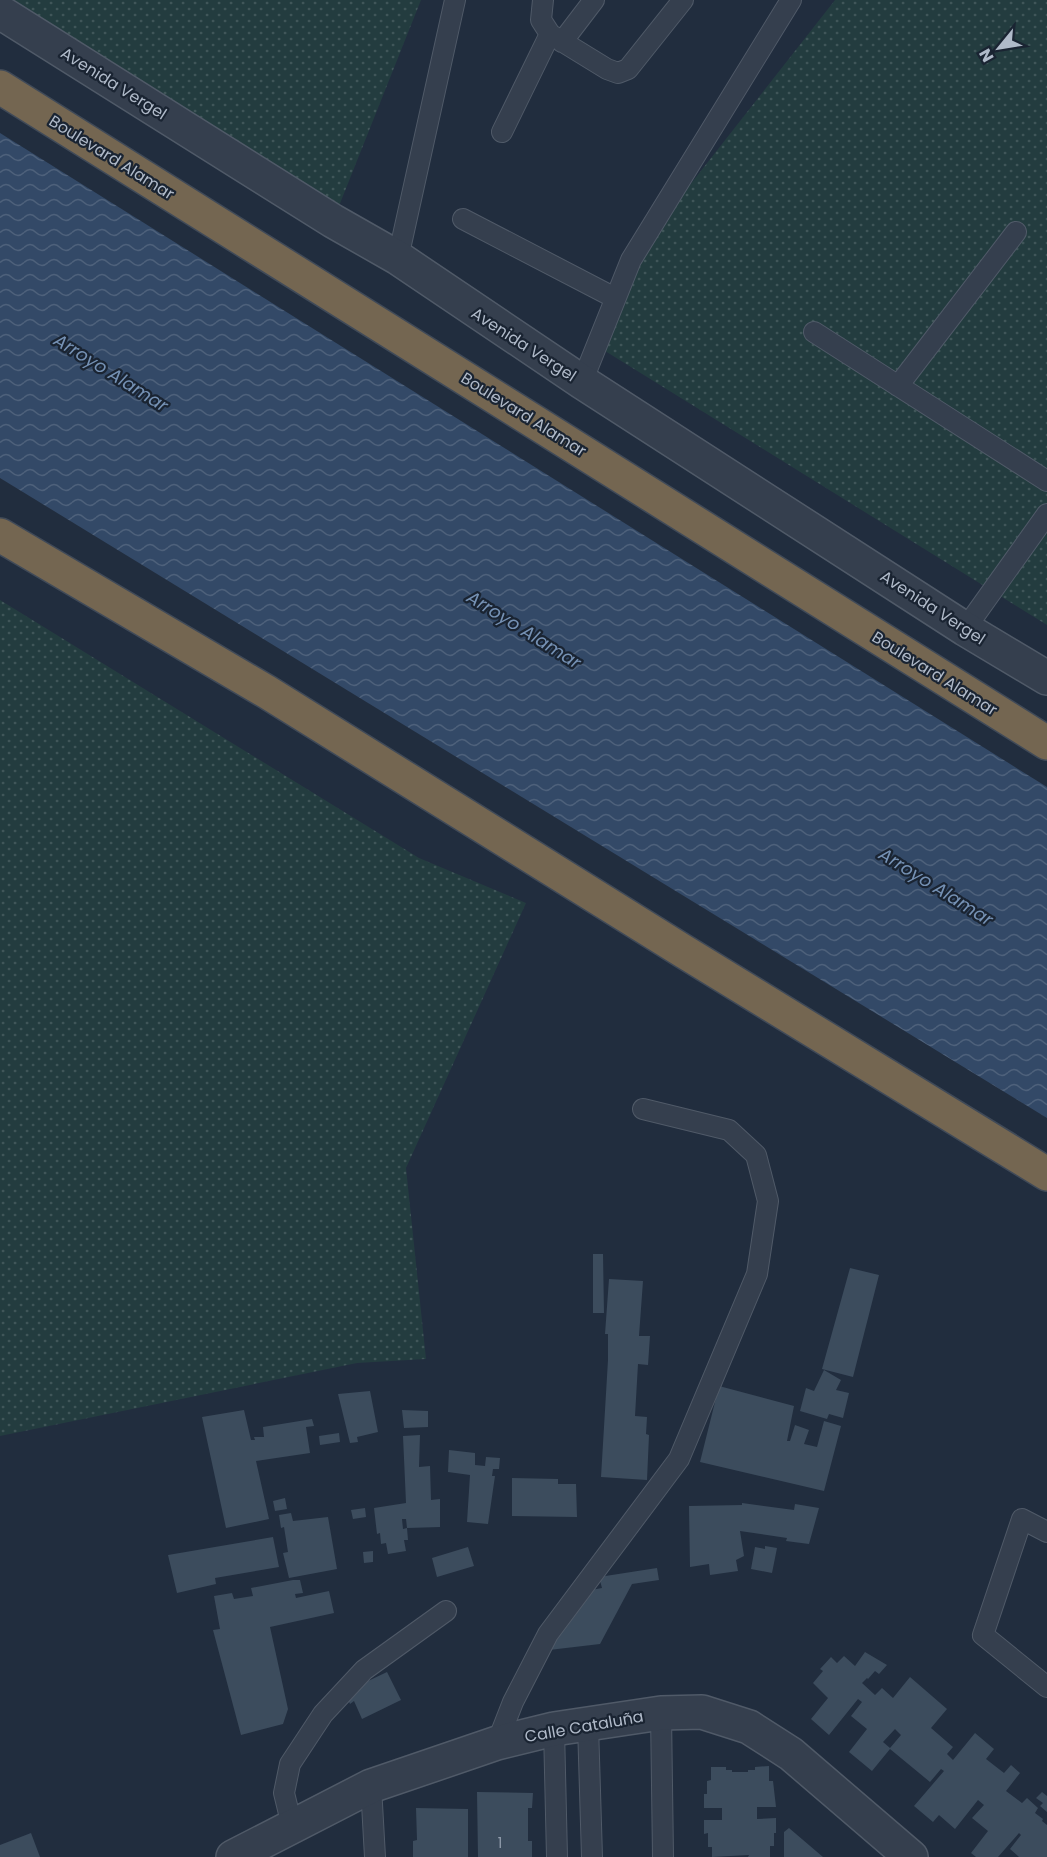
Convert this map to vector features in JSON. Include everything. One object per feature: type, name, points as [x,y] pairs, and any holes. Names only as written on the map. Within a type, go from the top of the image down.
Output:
[{"type":"highway","name":"Boulevard Alamar","points":[[0,87],[1047,743]]},
{"type":"highway","points":[[0,535],[267,692],[1047,1174]]},
{"type":"street","name":"Avenida Vergel","points":[[0,12],[333,221],[398,258],[582,382],[965,629],[1047,678]]},
{"type":"street","name":"Calle Cataluña","points":[[233,1857],[371,1786],[497,1743],[554,1729],[661,1713],[702,1712],[749,1727],[791,1754],[911,1857]]},
{"type":"lane","points":[[398,258],[456,6],[455,0]]},
{"type":"lane","points":[[543,0],[542,20],[556,38],[607,69],[618,73],[628,69],[683,0]]},
{"type":"lane","points":[[502,132],[556,38],[594,0]]},
{"type":"lane","points":[[582,382],[631,260],[791,0]]},
{"type":"lane","points":[[463,219],[615,298]]},
{"type":"lane","points":[[898,386],[1016,232]]},
{"type":"lane","points":[[814,332],[1047,481]]},
{"type":"lane","points":[[965,629],[1047,514]]},
{"type":"lane","points":[[497,1743],[513,1702],[548,1634],[679,1459],[757,1274],[768,1201],[756,1155],[729,1130],[643,1108]]},
{"type":"lane","points":[[1047,1532],[1022,1520],[983,1635],[1047,1687]]},
{"type":"lane","points":[[292,1827],[284,1793],[290,1764],[323,1714],[364,1670],[446,1611]]},
{"type":"lane","points":[[661,1713],[663,1857]]},
{"type":"lane","points":[[588,1725],[592,1857]]},
{"type":"lane","points":[[554,1729],[557,1857]]},
{"type":"lane","points":[[371,1786],[375,1857]]},
{"type":"green space","points":[[0,0],[421,0],[333,221]]},
{"type":"green space","points":[[835,0],[1047,0],[1047,625],[597,346],[631,260]]},
{"type":"green space","points":[[0,600],[419,858],[526,903],[406,1168],[426,1359],[357,1363],[0,1436]]},
{"type":"water","name":"Arroyo Alamar","points":[[0,133],[1047,787],[1047,1118],[0,478]]},
{"type":"building","points":[[593,1254],[603,1254],[604,1313],[593,1313]]},
{"type":"building","points":[[850,1268],[879,1275],[853,1377],[822,1369]]},
{"type":"building","points":[[609,1279],[643,1281],[639,1336],[650,1336],[648,1365],[638,1364],[635,1416],[647,1417],[646,1434],[649,1435],[647,1480],[601,1477],[608,1360],[608,1334],[605,1334]]},
{"type":"building","points":[[824,1370],[841,1380],[836,1390],[849,1393],[843,1418],[829,1414],[827,1419],[800,1411],[806,1388],[814,1391]]},
{"type":"building","points":[[719,1386],[794,1406],[787,1441],[790,1441],[795,1425],[809,1430],[804,1444],[817,1447],[824,1421],[841,1426],[824,1491],[700,1462]]},
{"type":"building","points":[[370,1391],[378,1432],[357,1437],[358,1442],[350,1443],[338,1394]]},
{"type":"building","points":[[244,1410],[251,1440],[255,1440],[254,1437],[264,1437],[263,1427],[312,1419],[314,1426],[306,1427],[310,1453],[256,1461],[269,1519],[226,1528],[202,1417]]},
{"type":"building","points":[[402,1410],[428,1411],[428,1427],[404,1428]]},
{"type":"building","points":[[339,1433],[340,1442],[320,1445],[319,1436]]},
{"type":"building","points":[[420,1435],[419,1467],[430,1466],[431,1500],[440,1499],[440,1527],[407,1528],[408,1540],[404,1540],[406,1551],[388,1554],[386,1543],[381,1544],[380,1533],[377,1534],[374,1508],[406,1503],[403,1436]],"holes":[[[402,1519],[406,1519],[407,1528],[403,1529]]]},
{"type":"building","points":[[449,1450],[475,1453],[475,1465],[485,1466],[486,1457],[500,1458],[499,1469],[493,1469],[492,1476],[495,1476],[488,1524],[467,1522],[470,1475],[448,1472]]},
{"type":"building","points":[[512,1478],[558,1479],[558,1484],[576,1484],[577,1517],[512,1516]]},
{"type":"building","points":[[285,1498],[287,1509],[275,1511],[273,1501]]},
{"type":"building","points":[[742,1503],[794,1510],[795,1504],[819,1508],[809,1544],[786,1541],[787,1538],[740,1531],[744,1556],[736,1560],[738,1571],[710,1575],[709,1564],[690,1567],[689,1506],[742,1505]]},
{"type":"building","points":[[365,1508],[366,1517],[353,1519],[351,1510]]},
{"type":"building","points":[[291,1513],[293,1521],[328,1517],[337,1569],[289,1578],[283,1553],[288,1552],[284,1527],[281,1528],[279,1515]]},
{"type":"building","points":[[273,1537],[279,1567],[215,1578],[216,1584],[177,1593],[168,1555]]},
{"type":"building","points":[[765,1546],[777,1548],[772,1573],[751,1569],[755,1547],[765,1549]]},
{"type":"building","points":[[468,1547],[474,1566],[437,1577],[432,1558]]},
{"type":"building","points":[[373,1551],[373,1562],[364,1563],[363,1552]]},
{"type":"building","points":[[657,1568],[659,1580],[632,1584],[600,1644],[549,1650],[580,1592],[602,1588],[599,1577]]},
{"type":"building","points":[[300,1580],[303,1593],[295,1594],[296,1598],[329,1591],[334,1613],[270,1627],[288,1709],[283,1724],[241,1735],[213,1630],[220,1629],[214,1596],[232,1593],[234,1599],[253,1596],[251,1588]]},
{"type":"building","points":[[865,1652],[887,1665],[879,1674],[875,1671],[862,1683],[875,1695],[882,1688],[893,1698],[910,1677],[947,1709],[931,1728],[953,1747],[947,1754],[953,1760],[975,1733],[994,1749],[986,1759],[1004,1773],[1011,1765],[1020,1773],[1006,1791],[1022,1803],[1027,1798],[1038,1808],[1035,1813],[1047,1825],[1047,1857],[1019,1857],[1010,1849],[1021,1835],[1019,1833],[998,1857],[976,1857],[971,1853],[988,1831],[972,1818],[984,1805],[978,1800],[955,1829],[939,1815],[933,1822],[914,1806],[944,1771],[941,1769],[930,1782],[890,1749],[872,1771],[849,1752],[867,1729],[851,1716],[862,1702],[858,1699],[829,1735],[811,1719],[828,1698],[813,1683],[823,1671],[820,1669],[831,1657],[837,1663],[844,1656],[855,1666]],"holes":[[[895,1729],[901,1735],[890,1748],[883,1742]]]},
{"type":"building","points":[[387,1672],[401,1700],[362,1719],[354,1701],[350,1704],[346,1695],[347,1691]]},
{"type":"building","points":[[769,1766],[769,1781],[773,1781],[776,1807],[757,1807],[757,1819],[776,1818],[774,1846],[770,1846],[770,1857],[748,1857],[749,1855],[712,1857],[712,1847],[708,1847],[708,1833],[704,1834],[704,1820],[722,1820],[722,1808],[704,1808],[704,1794],[707,1794],[707,1781],[711,1780],[711,1767],[726,1767],[726,1770],[732,1770],[732,1772],[748,1772],[748,1770],[755,1770],[755,1767]]},
{"type":"building","points":[[477,1792],[533,1793],[532,1808],[528,1808],[528,1841],[532,1841],[532,1857],[478,1857]]},
{"type":"building","points":[[1042,1792],[1047,1796],[1047,1812],[1040,1806],[1043,1803],[1036,1798]]},
{"type":"building","points":[[416,1808],[468,1809],[468,1857],[413,1857],[413,1841],[417,1840]]},
{"type":"building","points":[[789,1828],[823,1857],[784,1857],[784,1832]]},
{"type":"building","points":[[31,1833],[40,1857],[0,1857],[0,1845]]}]
